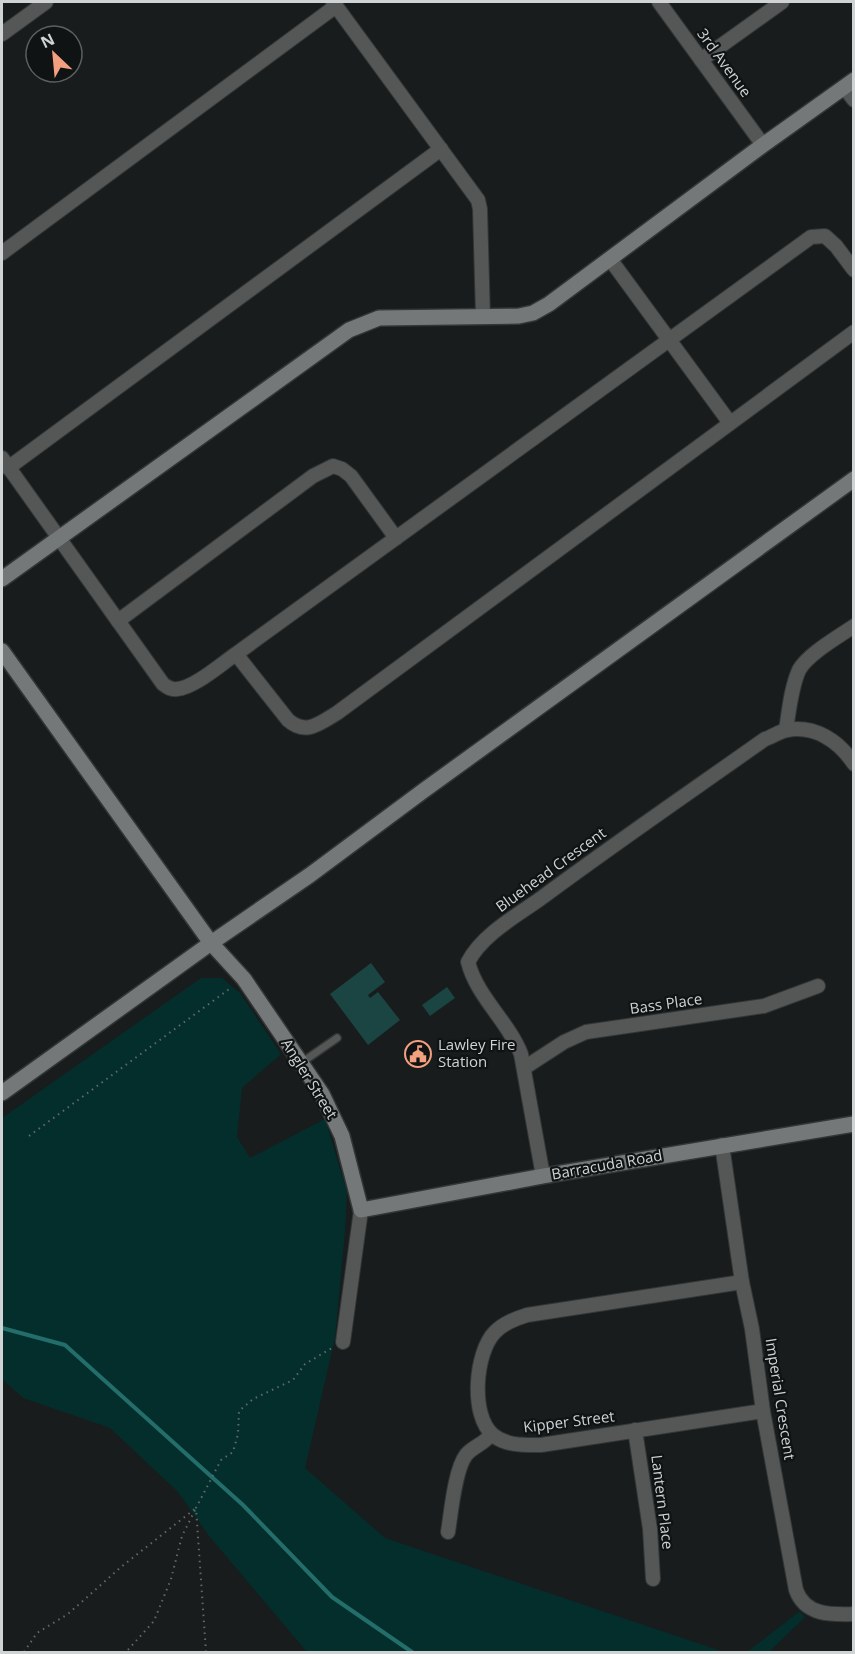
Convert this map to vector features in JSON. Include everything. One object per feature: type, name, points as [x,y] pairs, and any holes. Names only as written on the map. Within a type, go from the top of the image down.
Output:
[{"type":"street","points":[[2,34],[46,2]]},
{"type":"street","name":"3rd Avenue","points":[[658,2],[763,145]]},
{"type":"street","points":[[701,60],[782,2]]},
{"type":"street","points":[[2,253],[334,4],[478,200],[483,317]]},
{"type":"street","points":[[2,579],[349,330],[378,318],[519,316],[533,313],[549,304],[849,84],[854,100]]},
{"type":"street","points":[[441,149],[5,463],[163,684],[171,689],[189,685],[236,654],[811,237],[825,236],[836,246],[854,270]]},
{"type":"street","points":[[610,259],[730,423]]},
{"type":"street","points":[[236,654],[288,720],[296,727],[317,725],[338,713],[854,332]]},
{"type":"street","points":[[118,621],[313,476],[333,466],[351,476],[396,538]]},
{"type":"street","points":[[2,1093],[310,875],[854,479]]},
{"type":"street","points":[[854,626],[806,660],[799,670],[786,730],[805,730],[822,734],[835,742],[854,764]]},
{"type":"street","name":"Angler Street","points":[[2,651],[211,943],[244,979],[322,1094],[342,1136],[361,1210],[343,1342]]},
{"type":"street","name":"Bluehead Crescent","points":[[543,1176],[524,1068],[515,1040],[472,975],[468,962],[473,952],[492,935],[597,856],[765,740],[786,730]]},
{"type":"street","name":"Bass Place","points":[[524,1068],[564,1042],[586,1032],[764,1006],[818,986]]},
{"type":"street","name":"Barracuda Road","points":[[361,1210],[543,1176],[854,1124]]},
{"type":"street","name":"Imperial Crescent","points":[[722,1145],[763,1411],[798,1596],[805,1606],[811,1609],[854,1614]]},
{"type":"street","points":[[448,1532],[459,1470],[464,1457],[486,1441],[491,1434],[482,1419],[477,1401],[479,1368],[489,1340],[494,1333],[506,1323],[527,1315],[742,1282]]},
{"type":"street","name":"Kipper Street","points":[[491,1434],[508,1443],[525,1446],[763,1411]]},
{"type":"street","name":"Lantern Place","points":[[635,1430],[650,1529],[653,1579]]},
{"type":"lane","points":[[301,1063],[337,1038]]},
{"type":"path","points":[[29,1136],[244,979]]},
{"type":"path","points":[[126,1653],[154,1621],[171,1579],[182,1536],[221,1460],[233,1452],[238,1434],[238,1411],[254,1399],[293,1380],[305,1364],[343,1342]]},
{"type":"path","points":[[24,1653],[37,1633],[68,1614],[99,1589],[121,1567],[196,1508]]},
{"type":"path","points":[[196,1508],[206,1653]]},
{"type":"shaded area","points":[[201,978],[222,978],[240,993],[281,1054],[242,1088],[237,1137],[250,1158],[325,1119],[347,1192],[335,1338],[305,1468],[385,1538],[724,1652],[307,1652],[209,1536],[178,1492],[110,1428],[23,1398],[2,1379],[2,1118]]},
{"type":"shaded area","points":[[800,1611],[805,1617],[769,1652],[747,1652]]},
{"type":"building","points":[[371,963],[385,982],[368,995],[370,998],[378,992],[400,1020],[368,1045],[330,994]]},
{"type":"building","points":[[447,987],[455,998],[430,1016],[422,1005]]},
{"type":"waterway","points":[[2,1328],[65,1345],[243,1505],[332,1597],[412,1652]]},
{"type":"place","name":"Lawley Fire Station","points":[[418,1054]]}]
